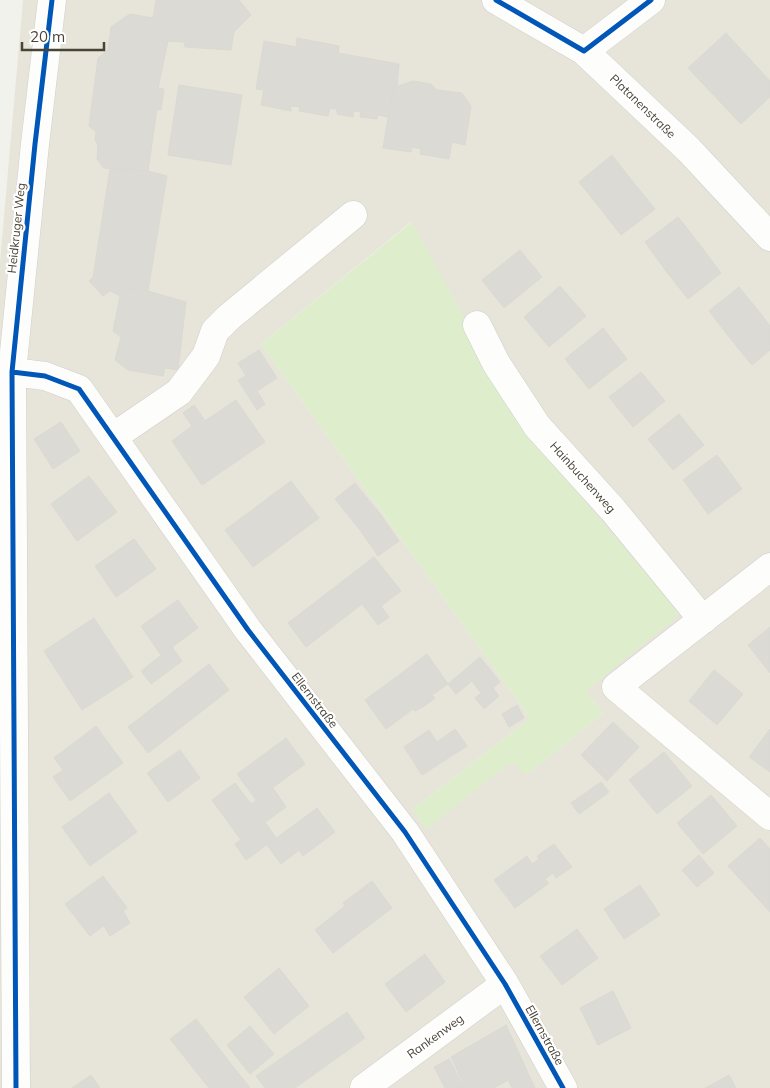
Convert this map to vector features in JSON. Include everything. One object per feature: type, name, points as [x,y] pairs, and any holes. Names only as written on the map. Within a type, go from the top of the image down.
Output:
[{"type":"street","name":"Heidkruger Weg","points":[[16,1088],[12,372],[35,144],[52,0]]},
{"type":"street","name":"Platanenstraße","points":[[496,0],[584,51],[689,150],[770,237]]},
{"type":"street","points":[[584,51],[651,0]]},
{"type":"street","points":[[113,437],[179,392],[206,356],[215,331],[229,317],[353,215]]},
{"type":"street","name":"Hainbuchenweg","points":[[477,324],[496,363],[536,426],[613,510],[702,620]]},
{"type":"street","name":"Ellernstraße","points":[[12,372],[46,376],[79,389],[248,630],[405,832],[505,984],[564,1088]]},
{"type":"street","points":[[770,567],[616,687],[770,816]]},
{"type":"street","name":"Rankenweg","points":[[364,1088],[505,984]]},
{"type":"shaded area","points":[[23,0],[770,0],[770,1088],[0,1088],[0,262]],"holes":[[[411,222],[527,433],[586,691],[603,714],[527,774],[512,762],[412,810],[530,718],[261,344]]]},
{"type":"green space","points":[[412,222],[527,433],[680,614],[586,691],[603,714],[526,775],[512,762],[426,829],[412,810],[530,718],[261,344]]},
{"type":"building","points":[[156,0],[239,0],[251,15],[234,32],[231,50],[185,47],[184,42],[168,41],[158,88],[164,89],[161,110],[157,109],[148,171],[104,168],[97,159],[96,132],[89,126],[98,58],[108,50],[111,27],[130,14],[153,18]]},
{"type":"building","points":[[726,33],[770,81],[770,97],[741,124],[688,68]]},
{"type":"building","points":[[297,38],[339,46],[338,53],[399,64],[397,87],[393,88],[388,117],[377,115],[377,119],[360,117],[361,112],[354,111],[353,117],[337,114],[337,109],[330,108],[328,116],[299,111],[300,107],[291,106],[291,111],[261,105],[264,90],[256,89],[264,41],[296,47]]},
{"type":"building","points":[[413,81],[431,84],[437,90],[462,93],[471,106],[465,145],[452,142],[449,159],[420,154],[421,149],[412,147],[411,152],[383,148],[393,88]]},
{"type":"building","points":[[179,85],[242,95],[231,165],[168,155]]},
{"type":"building","points":[[612,155],[633,182],[600,208],[579,182]]},
{"type":"building","points":[[110,169],[148,171],[167,176],[148,291],[128,289],[128,295],[120,296],[110,291],[103,296],[89,281],[93,277]]},
{"type":"building","points":[[633,182],[655,209],[621,235],[600,208]]},
{"type":"building","points":[[678,217],[700,245],[666,271],[645,242]]},
{"type":"building","points":[[700,245],[721,273],[688,299],[666,271]]},
{"type":"building","points":[[520,250],[542,277],[504,308],[482,280]]},
{"type":"building","points":[[560,286],[586,316],[549,347],[524,317]]},
{"type":"building","points":[[739,287],[761,314],[730,338],[709,311]]},
{"type":"building","points":[[128,289],[148,291],[186,302],[178,370],[165,368],[163,376],[128,370],[115,360],[121,337],[113,331],[120,296],[128,295]]},
{"type":"building","points":[[761,314],[770,326],[770,350],[752,365],[730,338]]},
{"type":"building","points":[[603,328],[627,359],[589,389],[565,359]]},
{"type":"building","points":[[259,350],[277,378],[257,391],[265,404],[257,410],[238,380],[246,376],[238,363]]},
{"type":"building","points":[[641,372],[665,401],[633,427],[609,397]]},
{"type":"building","points":[[236,400],[265,442],[202,485],[172,441],[192,426],[183,413],[194,405],[205,421]]},
{"type":"building","points":[[679,414],[704,445],[673,470],[648,439]]},
{"type":"building","points":[[61,422],[80,451],[53,469],[34,439]]},
{"type":"building","points":[[717,455],[742,489],[708,514],[683,480]]},
{"type":"building","points":[[89,476],[117,512],[77,541],[51,504]]},
{"type":"building","points":[[291,481],[319,518],[253,567],[225,530]]},
{"type":"building","points":[[355,483],[381,515],[360,530],[335,499]]},
{"type":"building","points":[[381,515],[399,541],[378,556],[360,530]]},
{"type":"building","points":[[134,539],[156,569],[116,597],[95,566]]},
{"type":"building","points":[[374,557],[401,591],[381,606],[389,617],[378,625],[362,604],[306,647],[288,623]]},
{"type":"building","points":[[178,600],[198,628],[161,655],[141,626]]},
{"type":"building","points":[[94,618],[133,677],[82,710],[44,651]]},
{"type":"building","points":[[770,627],[770,673],[748,645]]},
{"type":"building","points":[[172,647],[182,661],[151,684],[141,671]]},
{"type":"building","points":[[427,654],[448,684],[432,695],[435,698],[423,707],[399,675]]},
{"type":"building","points":[[480,657],[500,682],[493,688],[499,696],[484,709],[475,698],[481,693],[472,681],[456,694],[448,684]]},
{"type":"building","points":[[209,664],[229,690],[148,753],[128,727]]},
{"type":"building","points":[[714,670],[743,694],[717,725],[689,701]]},
{"type":"building","points":[[399,675],[423,707],[415,711],[413,709],[386,729],[365,700]]},
{"type":"building","points":[[517,705],[524,718],[509,727],[502,714]]},
{"type":"building","points":[[613,722],[639,747],[607,781],[581,755]]},
{"type":"building","points":[[96,726],[123,763],[70,801],[53,777],[63,770],[54,758]]},
{"type":"building","points":[[455,729],[467,746],[422,775],[404,747],[429,730],[437,742]]},
{"type":"building","points":[[770,729],[770,772],[749,757]]},
{"type":"building","points":[[286,738],[305,764],[256,800],[237,774]]},
{"type":"building","points":[[180,750],[200,778],[168,802],[147,773]]},
{"type":"building","points":[[664,752],[692,786],[657,814],[629,780]]},
{"type":"building","points":[[601,782],[609,792],[589,807],[581,796]]},
{"type":"building","points":[[235,783],[251,804],[273,788],[286,807],[241,840],[212,800]]},
{"type":"building","points":[[109,793],[137,832],[90,866],[62,827]]},
{"type":"building","points":[[711,795],[737,826],[703,854],[677,823]]},
{"type":"building","points":[[581,796],[589,807],[579,814],[571,803]]},
{"type":"building","points":[[317,808],[335,832],[303,856],[299,850],[281,864],[267,845]]},
{"type":"building","points":[[265,822],[276,838],[246,860],[235,844]]},
{"type":"building","points":[[760,838],[770,849],[770,912],[728,866]]},
{"type":"building","points":[[554,844],[572,867],[556,878],[553,873],[545,879],[549,883],[515,908],[494,880],[527,856],[532,864],[539,859],[537,856]]},
{"type":"building","points":[[699,855],[714,873],[697,887],[682,870]]},
{"type":"building","points":[[103,876],[127,908],[90,936],[65,904]]},
{"type":"building","points":[[372,881],[392,908],[333,953],[315,930],[345,906],[343,903]]},
{"type":"building","points":[[640,885],[660,915],[624,939],[604,909]]},
{"type":"building","points":[[123,911],[130,923],[110,936],[104,926]]},
{"type":"building","points":[[577,929],[598,958],[562,985],[540,956]]},
{"type":"building","points":[[425,954],[445,982],[406,1012],[385,984]]},
{"type":"building","points":[[279,968],[309,1006],[274,1034],[244,997]]},
{"type":"building","points":[[613,991],[631,1028],[598,1045],[580,1008]]},
{"type":"building","points":[[347,1012],[365,1038],[295,1088],[265,1088],[256,1076]]},
{"type":"building","points":[[196,1019],[250,1088],[209,1088],[170,1039]]},
{"type":"building","points":[[506,1025],[535,1088],[512,1088],[508,1080],[494,1088],[465,1088],[451,1057]]},
{"type":"building","points":[[250,1026],[274,1054],[250,1074],[227,1045]]},
{"type":"building","points":[[449,1059],[464,1088],[445,1088],[434,1067]]},
{"type":"building","points":[[91,1075],[100,1088],[72,1088]]},
{"type":"building","points":[[729,1075],[736,1088],[705,1088]]},
{"type":"cycle path","points":[[16,1088],[12,372],[35,144],[52,0]]},
{"type":"cycle path","points":[[496,0],[584,51],[651,0]]},
{"type":"cycle path","points":[[12,372],[45,376],[79,389],[248,630],[405,832],[505,984],[563,1088]]}]
